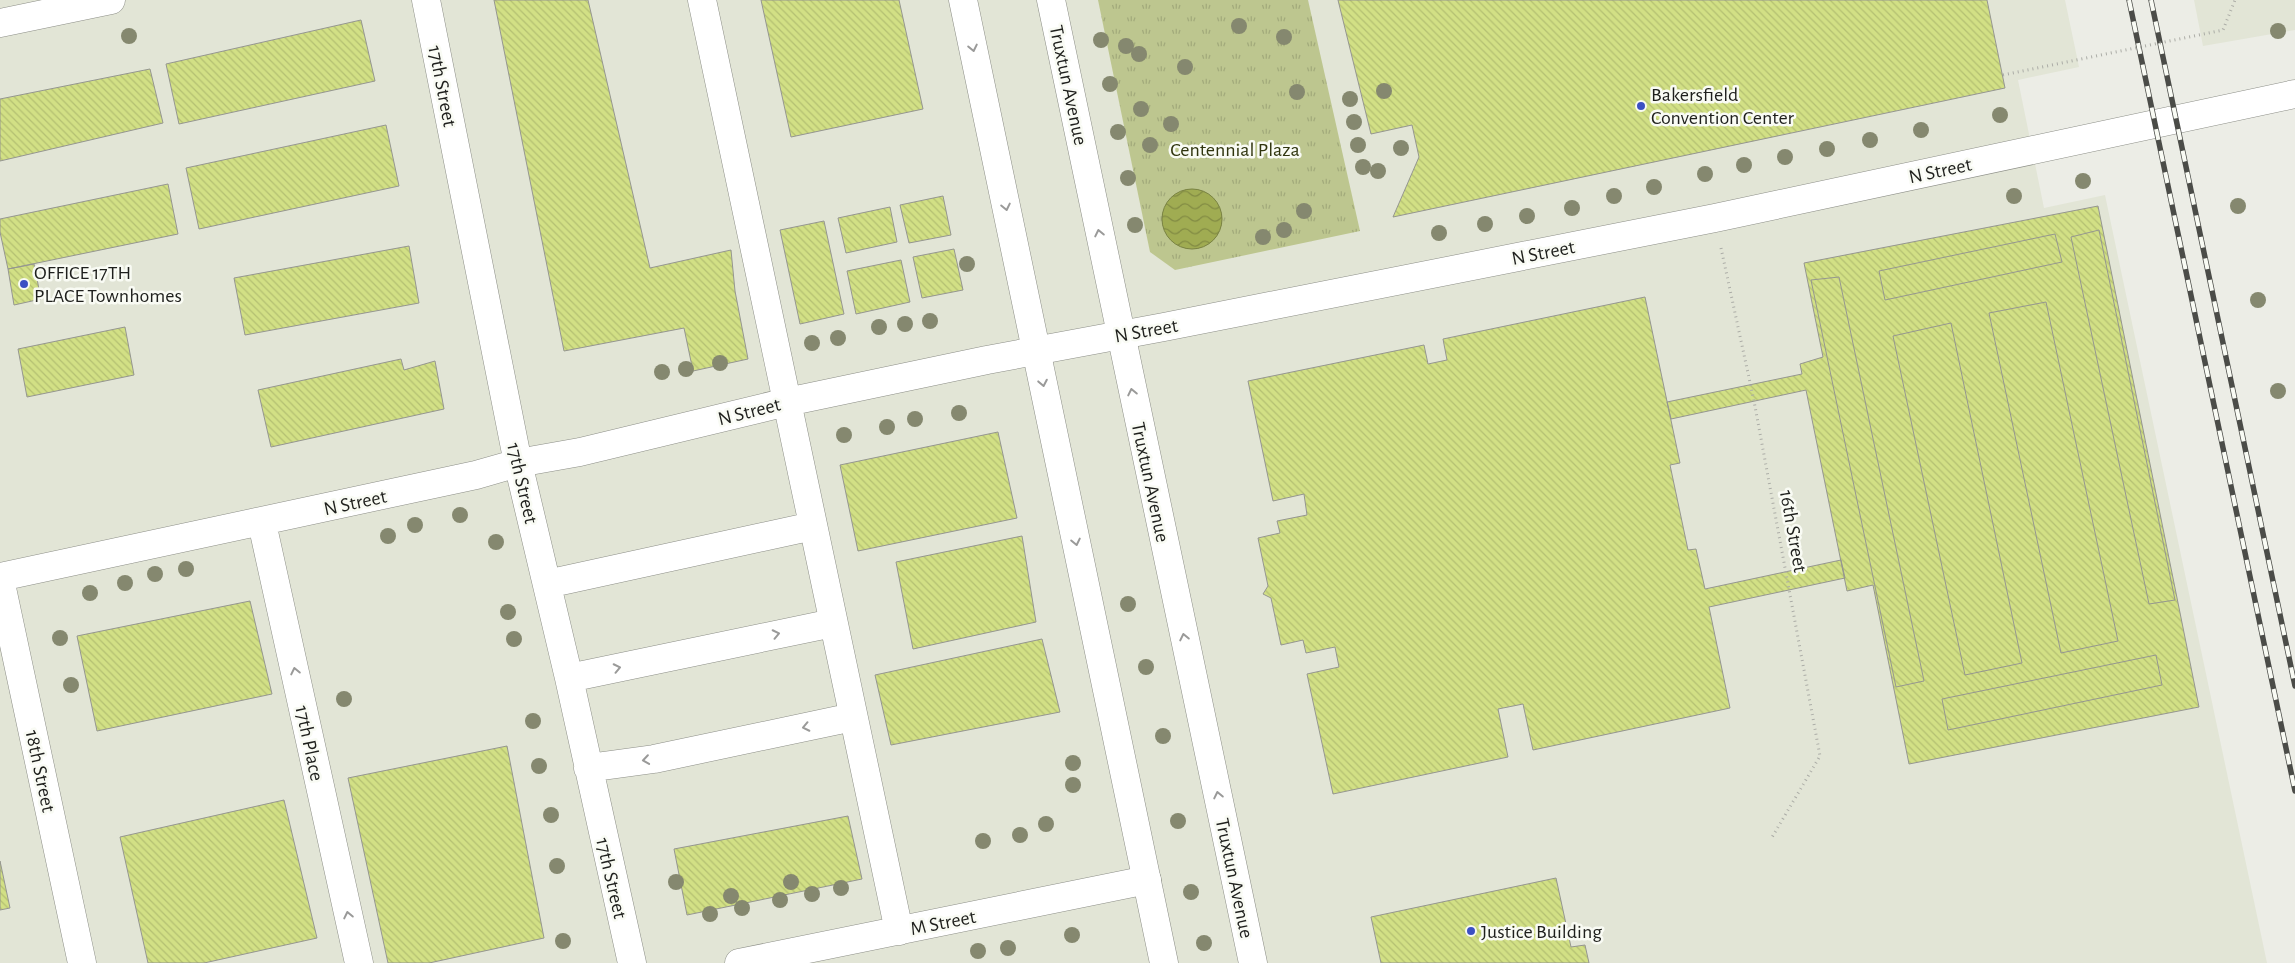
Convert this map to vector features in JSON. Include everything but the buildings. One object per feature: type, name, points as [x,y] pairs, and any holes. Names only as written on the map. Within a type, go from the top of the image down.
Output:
[{"type":"street","points":[[0,23],[111,0]]},
{"type":"street","name":"17th Street","points":[[426,0],[518,463],[569,678],[632,963]]},
{"type":"street","points":[[702,0],[899,931]]},
{"type":"street","points":[[963,0],[1164,963]]},
{"type":"street","name":"Truxtun Avenue","points":[[1051,0],[1253,963]]},
{"type":"street","name":"N Street","points":[[0,578],[262,523],[476,475],[518,463],[580,452],[787,402],[1036,350],[1715,218],[2295,94]]},
{"type":"street","name":"17th Place","points":[[262,523],[358,963]]},
{"type":"street","points":[[547,584],[813,526]]},
{"type":"street","name":"18th Street","points":[[0,578],[82,963]]},
{"type":"street","points":[[569,678],[833,623]]},
{"type":"street","points":[[588,768],[654,759],[853,718]]},
{"type":"street","name":"M Street","points":[[739,963],[1147,880]]},
{"type":"path","points":[[2003,75],[2223,30],[2235,0]]},
{"type":"path","name":"16th Street","points":[[1715,218],[1754,401],[1820,756],[1771,839]]},
{"type":"shaded area","points":[[0,0],[2065,0],[2079,67],[2018,80],[2044,208],[2105,195],[2267,963],[0,963]]},
{"type":"shaded area","points":[[2194,0],[2295,0],[2295,30],[2203,46]]},
{"type":"green space","name":"Centennial Plaza","points":[[1098,0],[1308,0],[1360,231],[1175,270],[1150,252]]},
{"type":"water","points":[[1186,189],[1198,189],[1209,194],[1217,202],[1222,213],[1220,231],[1209,244],[1198,249],[1186,249],[1175,244],[1167,236],[1162,225],[1162,213],[1167,202],[1175,194]]},
{"type":"railway","points":[[2129,0],[2295,791]]},
{"type":"railway","points":[[2151,0],[2295,686]]},
{"type":"place","name":"Bakersfield Convention Center","points":[[1641,106]]},
{"type":"place","name":"OFFICE 17TH PLACE Townhomes","points":[[24,284]]},
{"type":"place","name":"Justice Building","points":[[1471,931]]}]
